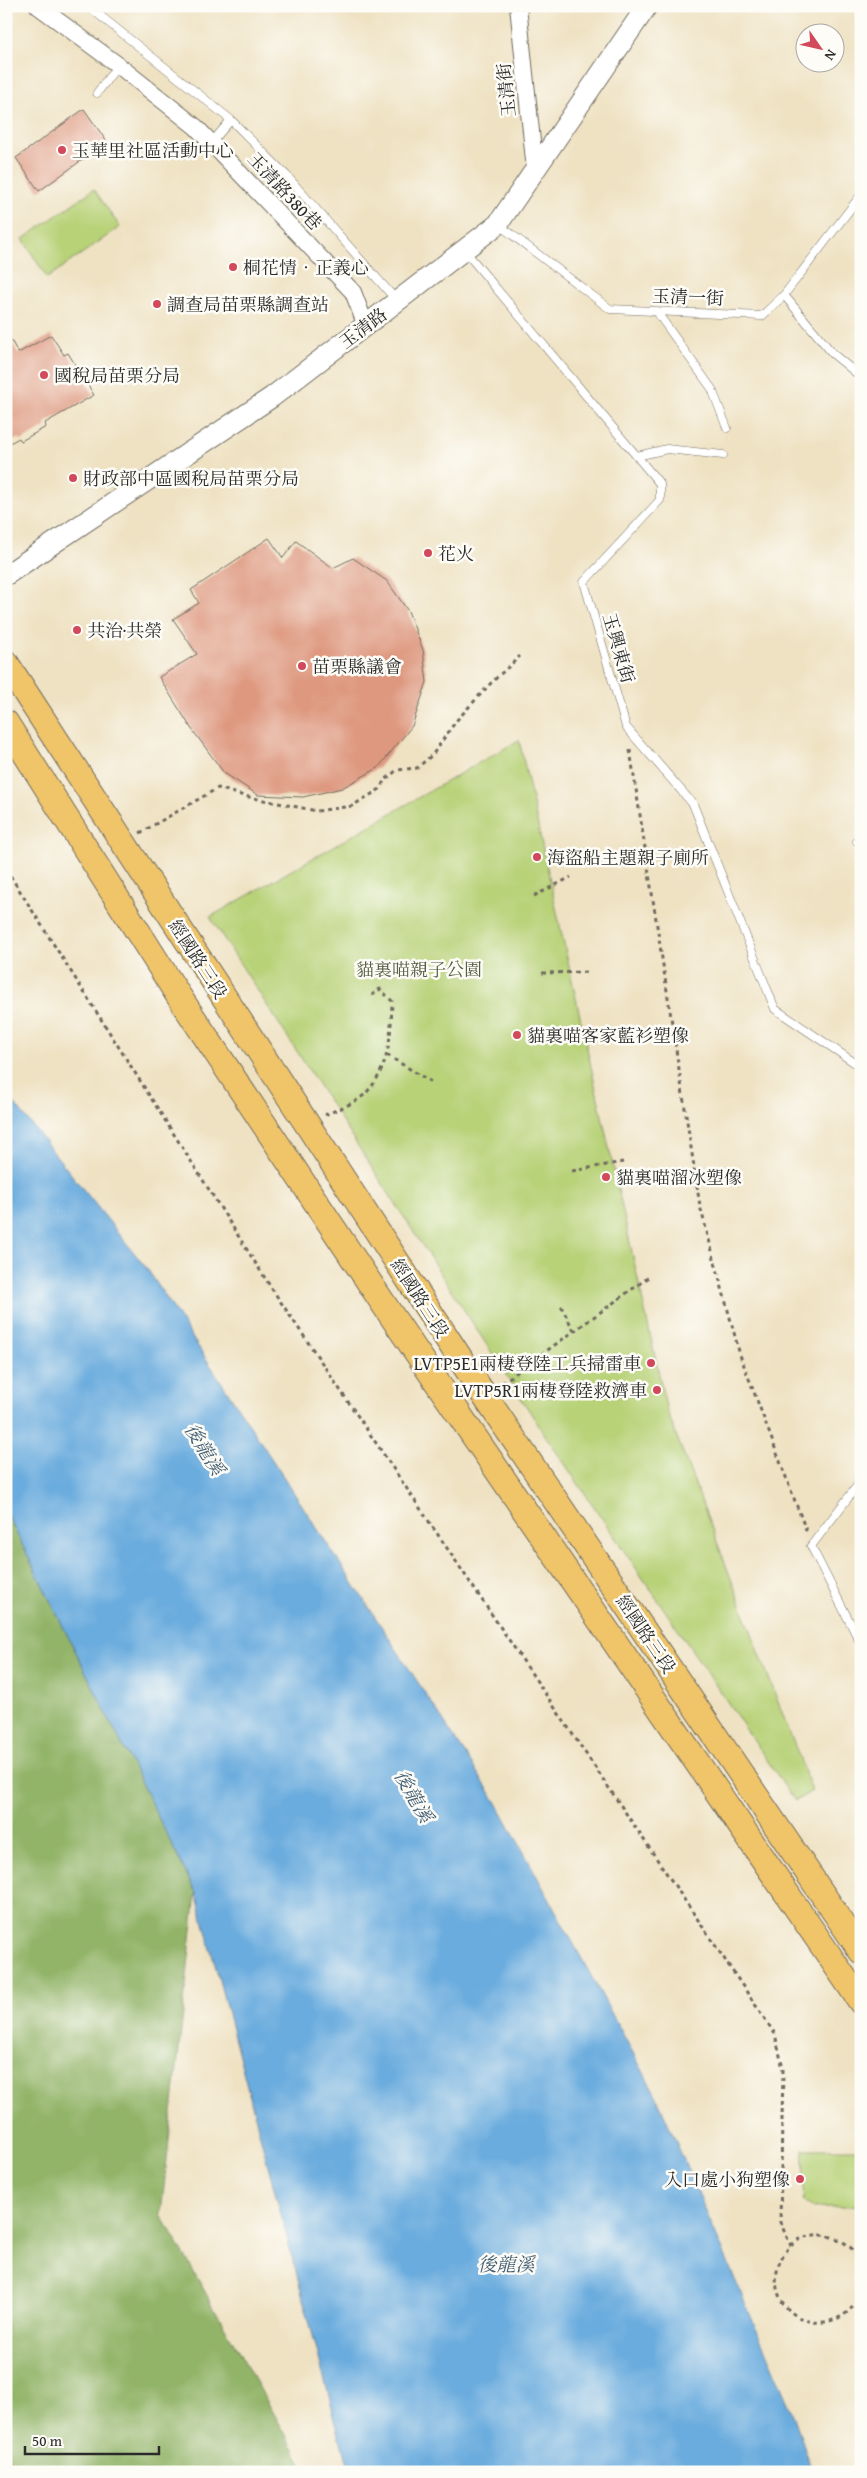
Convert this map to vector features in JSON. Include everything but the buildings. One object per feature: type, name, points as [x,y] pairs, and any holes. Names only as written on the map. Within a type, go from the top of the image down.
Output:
[{"type":"main road","name":"經國路三段","points":[[6,663],[478,1387],[861,1951]]},
{"type":"main road","name":"經國路三段","points":[[6,723],[178,996],[388,1312],[861,2002]]},
{"type":"street","name":"玉清路380巷","points":[[38,6],[118,65],[196,128],[353,292],[366,326]]},
{"type":"street","name":"玉清街","points":[[518,6],[534,170]]},
{"type":"street","name":"玉清路","points":[[6,575],[272,398],[498,224],[647,6]]},
{"type":"lane","name":"玉清路380巷","points":[[88,6],[231,120],[286,175],[398,302]]},
{"type":"lane","points":[[97,93],[118,65]]},
{"type":"lane","points":[[211,143],[231,120]]},
{"type":"lane","name":"玉清一街","points":[[498,224],[610,309],[762,316],[784,295],[861,195]]},
{"type":"lane","name":"玉興東街","points":[[465,251],[660,484],[660,500],[584,582],[626,727],[693,804],[775,1009],[861,1067]]},
{"type":"lane","points":[[784,295],[833,354],[861,377]]},
{"type":"lane","points":[[656,311],[712,389],[727,428]]},
{"type":"lane","points":[[637,456],[666,449],[724,455]]},
{"type":"lane","points":[[861,1481],[811,1546],[861,1644]]},
{"type":"path","points":[[139,833],[218,788],[244,796],[317,811],[352,806],[380,790],[384,781],[397,770],[417,768],[433,754],[456,721],[520,656]]},
{"type":"path","points":[[626,727],[700,1206],[740,1355],[811,1546]]},
{"type":"path","points":[[6,868],[270,1286],[775,2034],[782,2069],[780,2222],[791,2246]]},
{"type":"path","points":[[534,896],[571,877]]},
{"type":"path","points":[[542,973],[588,972]]},
{"type":"path","points":[[324,1115],[365,1094],[388,1055],[391,1039],[392,1001],[380,989],[370,997]]},
{"type":"path","points":[[388,1055],[431,1082]]},
{"type":"path","points":[[572,1171],[623,1162]]},
{"type":"path","points":[[502,1384],[649,1276]]},
{"type":"path","points":[[561,1306],[574,1332]]},
{"type":"path","points":[[861,2261],[853,2249],[842,2240],[829,2236],[809,2236],[791,2246],[781,2257],[776,2271],[779,2293],[790,2312],[803,2320],[818,2323],[832,2321],[846,2314],[861,2294]]},
{"type":"green space","points":[[94,189],[120,227],[47,278],[23,239]]},
{"type":"green space","name":"貓裏喵親子公園","points":[[519,740],[667,1411],[812,1791],[795,1801],[543,1432],[210,917]]},
{"type":"green space","points":[[6,1512],[196,1893],[161,2214],[307,2472],[6,2472]]},
{"type":"green space","points":[[804,2149],[861,2149],[861,2205],[813,2208],[803,2201]]},
{"type":"water","name":"後龍溪","points":[[6,1093],[148,1270],[497,1803],[656,2095],[794,2417],[813,2472],[349,2472],[196,1893],[6,1512]]},
{"type":"place","name":"玉華里社區活動中心","points":[[62,150]]},
{"type":"place","name":"桐花情．正義心","points":[[233,267]]},
{"type":"place","name":"調查局苗栗縣調查站","points":[[157,304]]},
{"type":"place","name":"國稅局苗栗分局","points":[[44,375]]},
{"type":"place","name":"財政部中區國稅局苗栗分局","points":[[73,478]]},
{"type":"place","name":"花火","points":[[428,553]]},
{"type":"place","name":"共治‧共榮","points":[[77,630]]},
{"type":"place","name":"苗栗縣議會","points":[[302,666]]},
{"type":"place","name":"海盜船主題親子廁所","points":[[537,857]]},
{"type":"place","name":"貓裏喵客家藍衫塑像","points":[[517,1035]]},
{"type":"place","name":"貓裏喵溜冰塑像","points":[[606,1177]]},
{"type":"place","name":"LVTP5E1兩棲登陸工兵掃雷車","points":[[651,1363]]},
{"type":"place","name":"LVTP5R1兩棲登陸救濟車","points":[[657,1390]]},
{"type":"place","name":"入口處小狗塑像","points":[[800,2179]]}]
